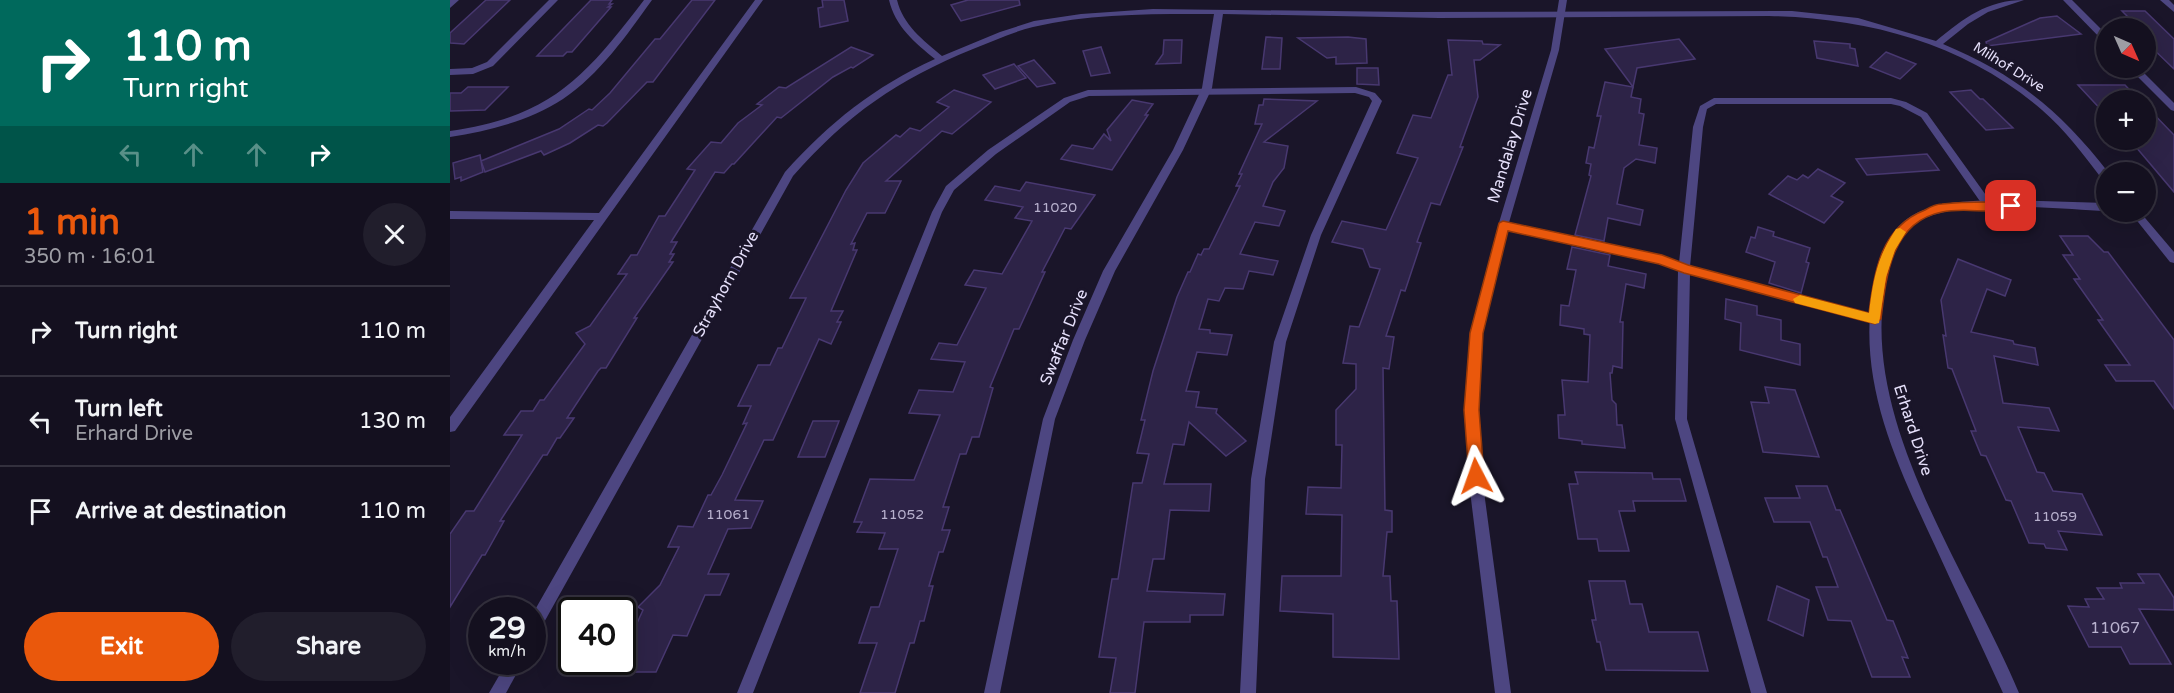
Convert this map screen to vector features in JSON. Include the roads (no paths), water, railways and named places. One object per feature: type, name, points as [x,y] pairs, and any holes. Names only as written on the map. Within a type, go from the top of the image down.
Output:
[{"type":"street","points":[[450,5],[455,0]]},
{"type":"street","points":[[450,72],[473,71],[490,64],[554,0]]},
{"type":"street","points":[[450,134],[477,131],[509,122],[572,88],[618,38],[648,0]]},
{"type":"street","points":[[450,427],[759,0]]},
{"type":"street","points":[[893,0],[894,10],[919,42],[940,59]]},
{"type":"street","name":"Mandalay Drive","points":[[1503,693],[1478,498],[1472,410],[1476,333],[1503,226],[1556,50],[1563,0]]},
{"type":"street","points":[[1937,45],[1967,19],[1986,8],[2020,0]]},
{"type":"street","points":[[2067,0],[2096,29]]},
{"type":"street","points":[[2164,0],[2174,9]]},
{"type":"street","name":"Strayhorn Drive","points":[[546,605],[789,174],[816,143],[842,119],[888,85],[940,59],[1030,25],[1086,15],[1147,12],[1436,15],[1561,13]]},
{"type":"street","name":"Swaffar Drive","points":[[992,693],[1049,419],[1078,340],[1109,270],[1179,150],[1205,92],[1219,12]]},
{"type":"street","name":"Milhof Drive","points":[[1561,13],[1784,14],[1824,16],[1878,25],[1937,45],[1988,69],[2041,104],[2066,128],[2096,165]]},
{"type":"street","points":[[2144,78],[2174,108]]},
{"type":"street","points":[[745,693],[937,212],[950,188],[992,152],[1067,100],[1088,93],[1356,90],[1372,95],[1377,101],[1316,235],[1280,342],[1257,479],[1248,693]]},
{"type":"street","points":[[1759,693],[1681,419],[1684,269],[1698,127],[1703,108],[1713,101],[1891,101],[1903,104],[1924,116],[1988,205]]},
{"type":"street","name":"Erhard Drive","points":[[2011,693],[1901,455],[1885,407],[1876,357],[1875,319],[1880,277],[1888,249],[1902,229],[1916,218],[1940,208],[1988,205],[2096,207]]},
{"type":"street","points":[[450,215],[602,217]]},
{"type":"street","points":[[2143,222],[2174,259]]},
{"type":"street","points":[[1503,226],[1662,260],[1684,269],[1875,319]]},
{"type":"street","points":[[497,693],[507,675]]}]
